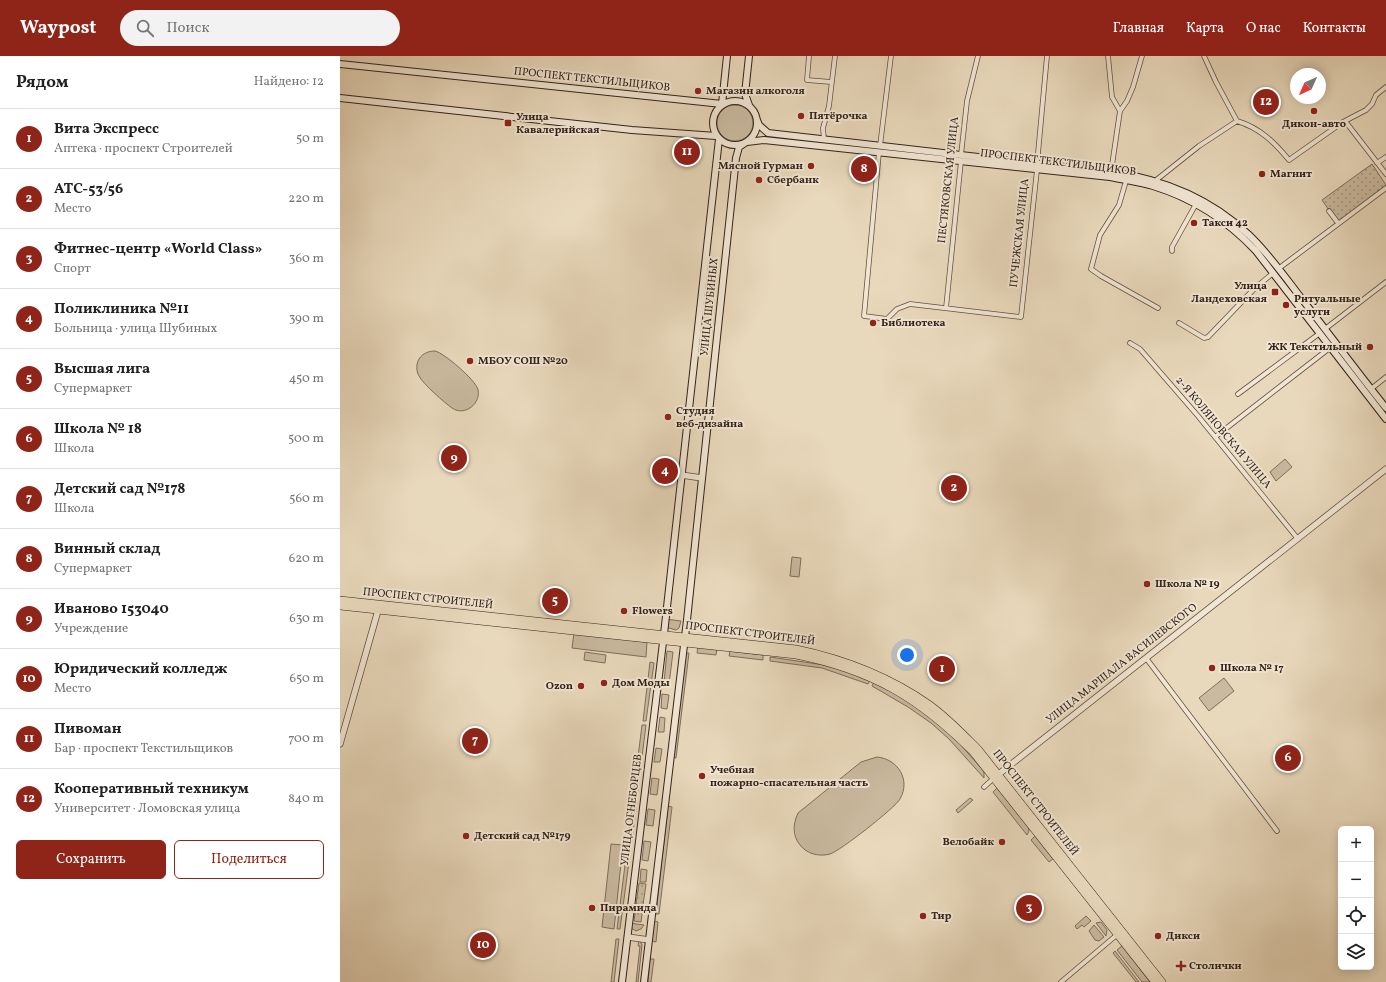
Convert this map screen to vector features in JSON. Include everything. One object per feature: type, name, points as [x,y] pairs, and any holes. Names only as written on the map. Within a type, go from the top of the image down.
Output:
[{"type":"main road","points":[[722,104],[727,56]]},
{"type":"main road","points":[[749,56],[745,94],[757,120],[756,130],[746,142],[733,145],[725,143],[718,137],[713,128],[712,120],[715,112],[722,104],[735,100],[744,102],[750,106]]},
{"type":"main road","name":"ПРОСПЕКТ ТЕКСТИЛЬЩИКОВ","points":[[340,64],[722,104]]},
{"type":"main road","points":[[340,98],[632,130],[718,137]]},
{"type":"main road","name":"ПРОСПЕКТ ТЕКСТИЛЬЩИКОВ","points":[[757,120],[759,125],[768,133],[880,149]]},
{"type":"main road","name":"УЛИЦА ШУБИНЫХ","points":[[663,637],[718,137]]},
{"type":"main road","name":"ПРОСПЕКТ ТЕКСТИЛЬЩИКОВ","points":[[746,142],[764,140],[880,149],[1111,175],[1154,183],[1196,198],[1226,216],[1250,236],[1275,271],[1322,331],[1386,408]]},
{"type":"main road","name":"УЛИЦА ШУБИНЫХ","points":[[685,640],[736,158],[739,147],[746,142]]},
{"type":"main road","name":"ПРОСПЕКТ ТЕКСТИЛЬЩИКОВ","points":[[1111,175],[1126,181],[1154,183],[1196,204],[1241,235],[1275,271]]},
{"type":"main road","name":"ПРОСПЕКТ ТЕКСТИЛЬЩИКОВ","points":[[1322,331],[1331,347],[1386,418]]},
{"type":"main road","name":"ПРОСПЕКТ СТРОИТЕЛЕЙ","points":[[340,600],[379,607],[509,622],[663,637],[796,655],[830,662],[861,673],[894,689],[928,711],[947,726],[997,776],[1119,933],[1155,982]]},
{"type":"main road","name":"ПРОСПЕКТ СТРОИТЕЛЕЙ","points":[[340,606],[379,607]]},
{"type":"main road","name":"УЛИЦА ОГНЕБОРЦЕВ","points":[[622,982],[663,637]]},
{"type":"main road","points":[[644,982],[685,640]]},
{"type":"main road","name":"ПРОСПЕКТ СТРОИТЕЛЕЙ","points":[[1119,933],[1162,982]]},
{"type":"street","points":[[810,56],[806,80],[831,82]]},
{"type":"street","points":[[824,140],[823,128],[829,106],[834,56]]},
{"type":"street","points":[[891,56],[880,149],[864,316],[887,319],[897,309],[910,304],[946,308]]},
{"type":"street","name":"ПЕСТЯКОВСКАЯ УЛИЦА","points":[[946,308],[967,101],[978,56]]},
{"type":"street","name":"ПУЧЕЖСКАЯ УЛИЦА","points":[[946,308],[1021,317],[1047,56]]},
{"type":"street","points":[[1108,56],[1112,97],[1120,111]]},
{"type":"street","points":[[1111,175],[1120,111],[1127,101],[1133,86],[1142,56]]},
{"type":"street","points":[[1204,56],[1237,121],[1259,130],[1276,144],[1289,160],[1345,121],[1366,110],[1372,104],[1376,95],[1386,87]]},
{"type":"street","points":[[1154,183],[1199,146],[1237,121]]},
{"type":"street","points":[[1345,121],[1386,174]]},
{"type":"street","points":[[1377,163],[1386,157]]},
{"type":"street","points":[[1126,181],[1119,205],[1100,235],[1091,269],[1158,308]]},
{"type":"street","points":[[1179,323],[1204,338],[1208,337],[1254,289],[1275,271],[1386,188]]},
{"type":"street","points":[[1172,251],[1172,247],[1196,204]]},
{"type":"street","points":[[1329,211],[1338,223]]},
{"type":"street","points":[[1238,394],[1386,282]]},
{"type":"street","name":"2-Я КОЛЯНОВСКАЯ УЛИЦА","points":[[1130,344],[1140,349],[1215,437],[1298,539]]},
{"type":"street","points":[[1215,437],[1331,347]]},
{"type":"street","points":[[1371,389],[1386,377]]},
{"type":"street","name":"УЛИЦА МАРШАЛА ВАСИЛЕВСКОГО","points":[[984,787],[1386,469]]},
{"type":"street","points":[[681,475],[702,478]]},
{"type":"street","points":[[340,744],[379,607]]},
{"type":"street","points":[[1146,658],[1277,831]]},
{"type":"street","points":[[1061,982],[1119,933]]},
{"type":"street","points":[[628,937],[649,940]]},
{"type":"shaded area","points":[[739,105],[748,110],[752,116],[752,130],[748,136],[739,141],[731,141],[722,136],[718,130],[717,119],[722,110],[728,106]]},
{"type":"shaded area","points":[[1372,164],[1386,185],[1386,188],[1338,223],[1322,200]]},
{"type":"shaded area","points":[[435,351],[459,368],[472,380],[476,386],[478,390],[477,400],[475,404],[467,410],[462,411],[452,408],[429,388],[419,376],[417,372],[417,363],[419,359],[426,353]]},
{"type":"shaded area","points":[[1285,459],[1292,467],[1276,481],[1270,472]]},
{"type":"shaded area","points":[[792,557],[801,558],[799,577],[790,576]]},
{"type":"shaded area","points":[[665,619],[681,621],[679,628],[676,630],[665,627]]},
{"type":"shaded area","points":[[574,633],[647,642],[646,657],[572,648]]},
{"type":"shaded area","points":[[698,647],[717,649],[716,655],[697,653]]},
{"type":"shaded area","points":[[667,651],[673,652],[669,684],[664,683]]},
{"type":"shaded area","points":[[730,651],[763,655],[763,660],[729,656]]},
{"type":"shaded area","points":[[585,652],[606,655],[605,663],[584,660]]},
{"type":"shaded area","points":[[685,653],[689,653],[676,758],[672,757]]},
{"type":"shaded area","points":[[770,657],[831,666],[870,680],[868,684],[822,668],[770,661]]},
{"type":"shaded area","points":[[650,662],[654,663],[646,721],[643,721]]},
{"type":"shaded area","points":[[1224,678],[1234,691],[1209,711],[1199,698]]},
{"type":"shaded area","points":[[874,682],[914,705],[953,736],[982,769],[984,772],[984,778],[949,739],[931,723],[908,707],[872,686]]},
{"type":"shaded area","points":[[662,694],[669,695],[667,709],[661,708]]},
{"type":"shaded area","points":[[660,717],[665,718],[664,732],[658,732]]},
{"type":"shaded area","points":[[642,725],[646,725],[637,797],[633,797]]},
{"type":"shaded area","points":[[656,748],[662,749],[660,762],[654,762]]},
{"type":"shaded area","points":[[877,757],[891,762],[900,772],[904,785],[900,799],[878,820],[836,851],[826,855],[818,855],[806,851],[797,841],[794,829],[798,813],[861,762]]},
{"type":"shaded area","points":[[652,778],[659,779],[657,795],[650,794]]},
{"type":"shaded area","points":[[997,788],[1028,827],[1029,831],[1027,835],[993,792]]},
{"type":"shaded area","points":[[970,798],[973,800],[958,813],[956,810]]},
{"type":"shaded area","points":[[633,801],[637,802],[620,929],[617,929]]},
{"type":"shaded area","points":[[668,806],[672,807],[659,914],[656,914]]},
{"type":"shaded area","points":[[648,809],[655,810],[653,826],[646,825]]},
{"type":"shaded area","points":[[1035,836],[1053,859],[1049,862],[1031,840]]},
{"type":"shaded area","points":[[644,841],[651,842],[648,861],[642,860]]},
{"type":"shaded area","points":[[611,844],[623,845],[614,929],[602,927]]},
{"type":"shaded area","points":[[641,869],[647,870],[646,882],[640,882]]},
{"type":"shaded area","points":[[639,883],[646,884],[643,905],[636,904]]},
{"type":"shaded area","points":[[636,906],[643,907],[641,922],[634,921]]},
{"type":"shaded area","points":[[1086,916],[1091,921],[1084,927],[1082,925],[1077,929],[1075,926]]},
{"type":"shaded area","points":[[654,921],[658,922],[656,942],[652,941]]},
{"type":"shaded area","points":[[1101,922],[1107,930],[1106,936],[1096,923]]},
{"type":"shaded area","points":[[630,923],[644,925],[641,929],[636,931],[631,928]]},
{"type":"shaded area","points":[[1094,925],[1104,937],[1099,941],[1095,940],[1089,931]]},
{"type":"shaded area","points":[[616,939],[619,939],[614,982],[611,982]]},
{"type":"shaded area","points":[[639,939],[642,945],[638,982],[636,982],[640,946],[638,946]]},
{"type":"shaded area","points":[[1122,946],[1150,982],[1142,982],[1117,950]]},
{"type":"shaded area","points":[[1115,951],[1139,982],[1136,982],[1113,953]]},
{"type":"shaded area","points":[[650,959],[654,959],[651,982],[648,982]]},
{"type":"place","name":"Магазин алкоголя","points":[[698,91]]},
{"type":"place","name":"Кооперативный техникум","points":[[1266,102]]},
{"type":"place","name":"Дикон-авто","points":[[1314,111]]},
{"type":"place","name":"Пятёрочка","points":[[801,116]]},
{"type":"place","name":"Улица Кавалерийская","points":[[508,123]]},
{"type":"place","name":"Пивоман","points":[[687,152]]},
{"type":"place","name":"Мясной Гурман","points":[[811,166]]},
{"type":"place","name":"Винный склад","points":[[864,169]]},
{"type":"place","name":"Магнит","points":[[1262,174]]},
{"type":"place","name":"Сбербанк","points":[[759,180]]},
{"type":"place","name":"Такси 42","points":[[1194,223]]},
{"type":"place","name":"Улица Ландеховская","points":[[1275,292]]},
{"type":"place","name":"Ритуальные услуги","points":[[1286,305]]},
{"type":"place","name":"Библиотека","points":[[873,323]]},
{"type":"place","name":"ЖК Текстильный","points":[[1370,347]]},
{"type":"place","name":"МБОУ СОШ №20","points":[[470,361]]},
{"type":"place","name":"Студия веб-дизайна","points":[[668,417]]},
{"type":"place","name":"Иваново 153040","points":[[454,458]]},
{"type":"place","name":"Поликлиника №11","points":[[665,471]]},
{"type":"place","name":"АТС-53/56","points":[[954,488]]},
{"type":"place","name":"Школа № 19","points":[[1147,584]]},
{"type":"place","name":"Высшая лига","points":[[555,601]]},
{"type":"place","name":"Flowers","points":[[624,611]]},
{"type":"place","name":"Школа № 17","points":[[1212,668]]},
{"type":"place","name":"Вита Экспресс","points":[[942,669]]},
{"type":"place","name":"Дом Моды","points":[[604,683]]},
{"type":"place","name":"Ozon","points":[[581,686]]},
{"type":"place","name":"Детский сад №178","points":[[475,741]]},
{"type":"place","name":"Школа № 18","points":[[1288,758]]},
{"type":"place","name":"Учебная пожарно-спасательная часть","points":[[702,776]]},
{"type":"place","name":"Детский сад №179","points":[[466,836]]},
{"type":"place","name":"Велобайк","points":[[1002,842]]},
{"type":"place","name":"Пирамида","points":[[592,908]]},
{"type":"place","name":"Фитнес-центр «World Class»","points":[[1029,908]]},
{"type":"place","name":"Тир","points":[[923,916]]},
{"type":"place","name":"Дикси","points":[[1158,936]]},
{"type":"place","name":"Юридический колледж","points":[[483,945]]},
{"type":"place","name":"Столички","points":[[1181,966]]}]
